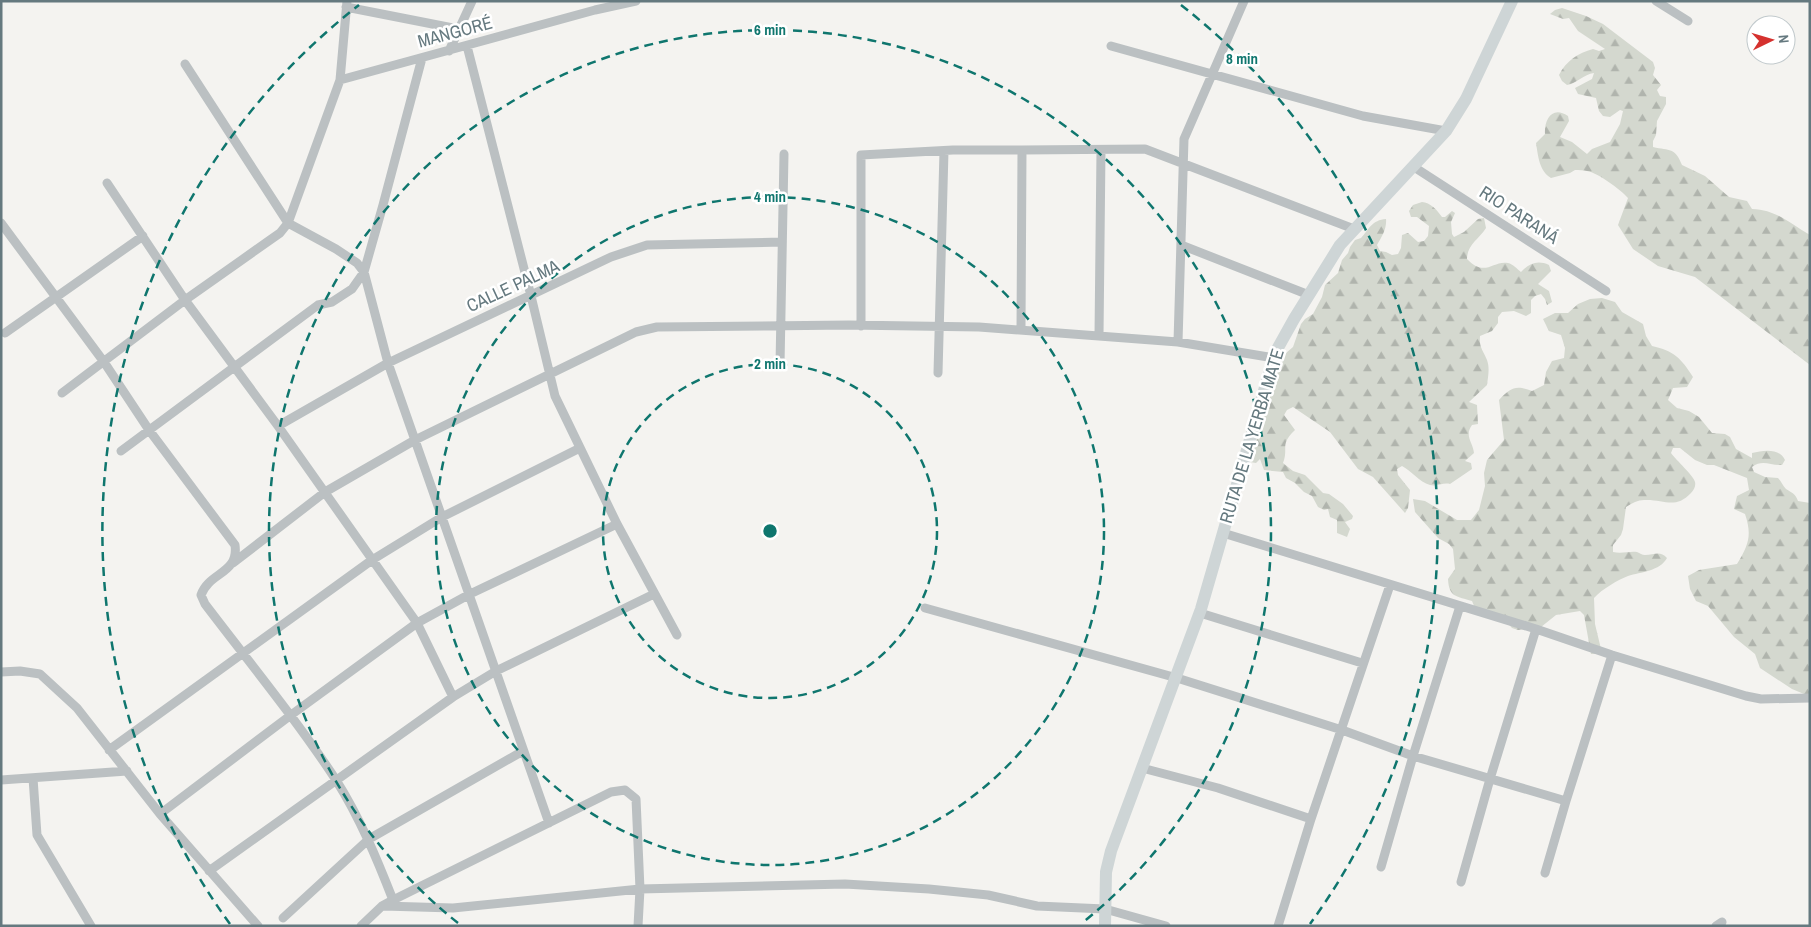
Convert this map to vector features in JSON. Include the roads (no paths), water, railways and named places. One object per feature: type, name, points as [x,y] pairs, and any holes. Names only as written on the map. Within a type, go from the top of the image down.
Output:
[{"type":"main road","name":"RUTA DE LA YERBA MATE","points":[[1105,926],[1108,862],[1200,613],[1274,358],[1284,335],[1340,245],[1446,131],[1466,99],[1512,1]]},
{"type":"street","points":[[449,51],[472,1]]},
{"type":"street","name":"MANGORÉ","points":[[340,80],[467,46],[597,6],[636,1]]},
{"type":"street","points":[[1178,342],[1184,139],[1244,1]]},
{"type":"street","points":[[1656,1],[1688,21]]},
{"type":"street","points":[[62,393],[185,300],[280,233],[288,223],[340,80],[346,4],[458,29]]},
{"type":"street","points":[[467,46],[555,396],[617,524],[677,635]]},
{"type":"street","points":[[1111,46],[1363,116],[1446,131]]},
{"type":"street","points":[[121,450],[318,305],[332,302],[352,289],[364,272],[422,58]]},
{"type":"street","points":[[185,64],[288,223],[357,263],[364,272],[388,363],[549,823]]},
{"type":"street","points":[[861,326],[861,154],[944,150],[1145,149],[1354,229]]},
{"type":"street","points":[[938,373],[944,150]]},
{"type":"street","points":[[1021,330],[1022,150]]},
{"type":"street","points":[[1099,336],[1100,150]]},
{"type":"street","points":[[780,365],[784,154]]},
{"type":"street","name":"RIO PARANÁ","points":[[1414,167],[1606,291]]},
{"type":"street","points":[[107,184],[185,300],[278,426],[417,623],[453,697]]},
{"type":"street","points":[[1,223],[104,362],[149,430],[231,539],[235,545],[236,556],[233,563]]},
{"type":"street","points":[[5,333],[142,236]]},
{"type":"street","name":"CALLE PALMA","points":[[278,426],[388,363],[612,257],[647,245],[782,242]]},
{"type":"street","points":[[1181,245],[1309,295]]},
{"type":"street","points":[[394,900],[369,839],[336,781],[291,715],[205,604],[201,595],[204,587],[325,492],[415,440],[636,332],[657,327],[940,326],[1021,330],[1178,342],[1274,358]]},
{"type":"street","points":[[109,750],[372,560],[442,517],[580,448]]},
{"type":"street","points":[[160,814],[417,623],[470,594],[617,524]]},
{"type":"street","points":[[1223,533],[1746,696],[1761,699],[1810,698]]},
{"type":"street","points":[[1278,926],[1310,819],[1390,585]]},
{"type":"street","points":[[209,871],[453,697],[496,671],[654,594]]},
{"type":"street","points":[[1381,867],[1413,756],[1460,606]]},
{"type":"street","points":[[925,608],[1176,678],[1342,730],[1413,756],[1566,801]]},
{"type":"street","points":[[1200,613],[1362,663]]},
{"type":"street","points":[[1461,882],[1536,629]]},
{"type":"street","points":[[1546,873],[1566,801],[1612,655]]},
{"type":"street","points":[[1,672],[20,671],[40,674],[77,708],[160,814],[258,926]]},
{"type":"street","points":[[283,918],[369,839],[523,750]]},
{"type":"street","points":[[1142,768],[1218,788],[1310,819]]},
{"type":"street","points":[[1,780],[127,771]]},
{"type":"street","points":[[33,778],[37,835],[91,926]]},
{"type":"street","points":[[361,926],[382,906],[611,792],[625,790],[636,799],[640,889],[638,926]]},
{"type":"street","points":[[382,906],[453,908],[640,889],[845,884],[929,889],[988,896],[1038,906],[1105,909],[1166,926]]}]
